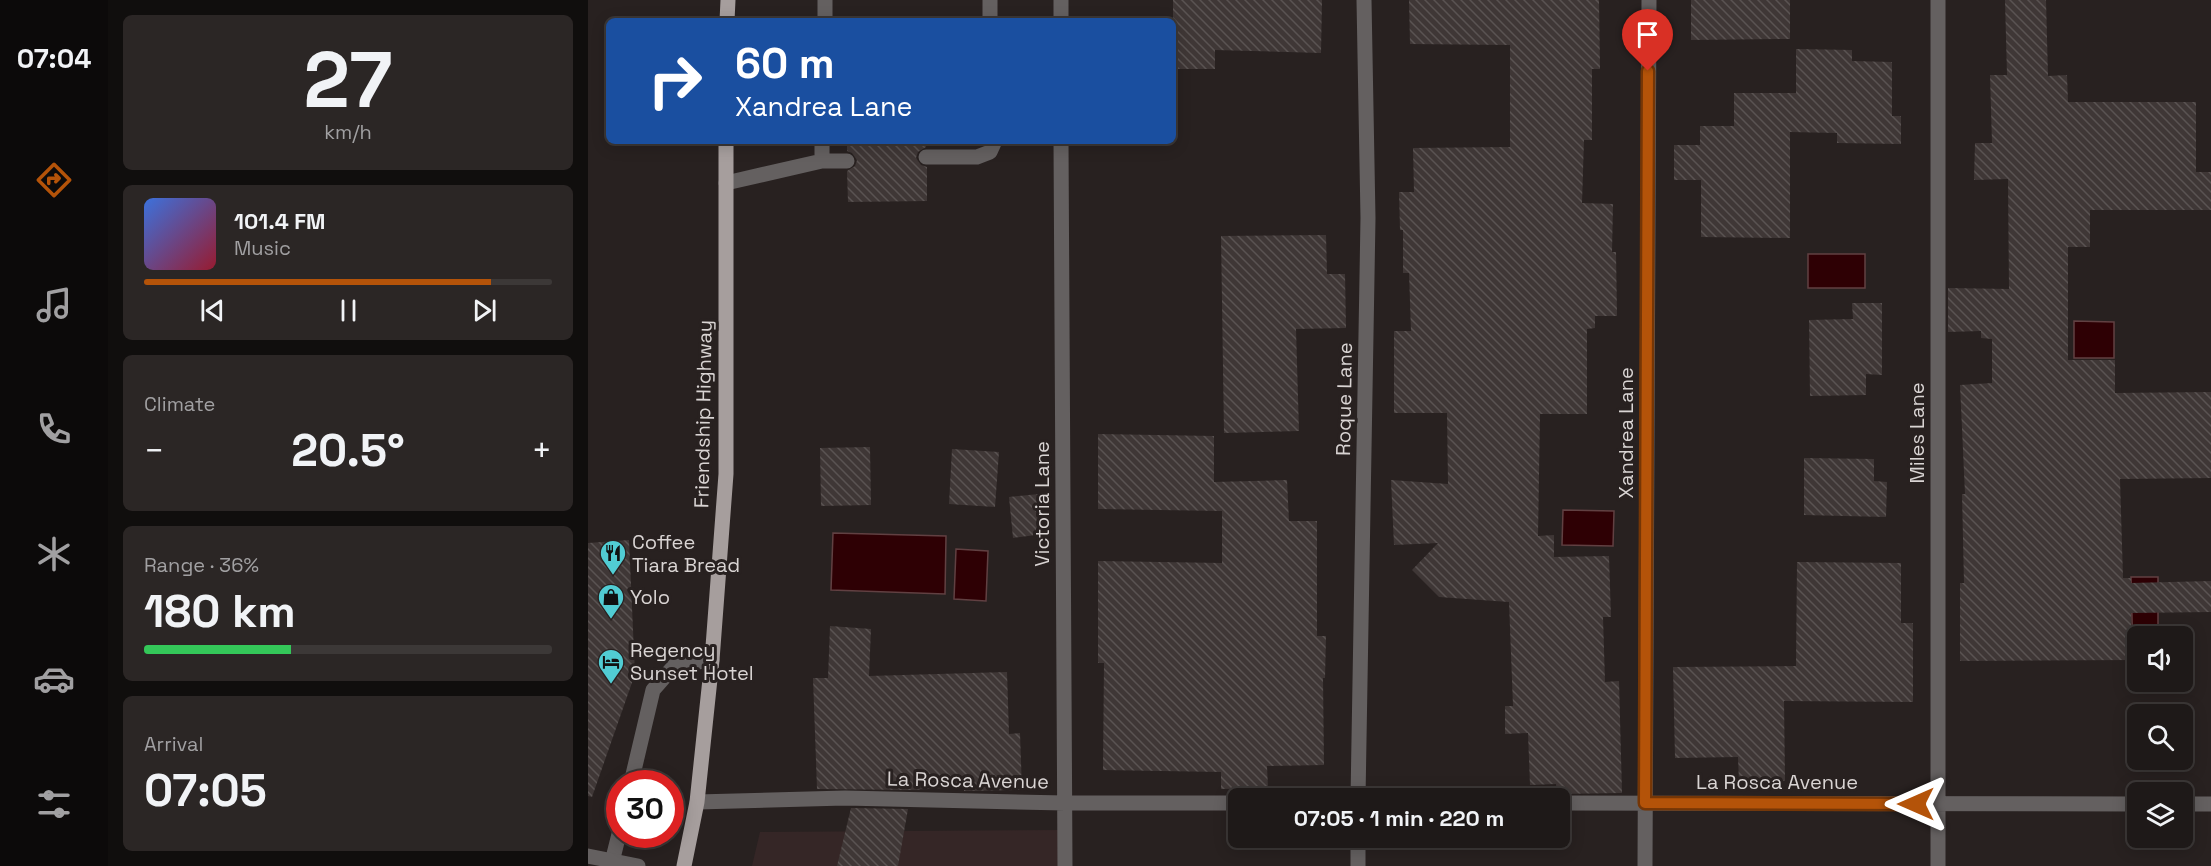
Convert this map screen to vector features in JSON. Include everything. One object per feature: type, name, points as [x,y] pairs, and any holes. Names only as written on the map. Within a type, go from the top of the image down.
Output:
[{"type":"main road","points":[[727,18],[728,0]]},
{"type":"main road","name":"Friendship Highway","points":[[684,866],[697,802],[712,660],[726,474],[726,144]]},
{"type":"street","points":[[825,0],[825,18]]},
{"type":"street","points":[[990,0],[990,18]]},
{"type":"street","points":[[1060,0],[1061,18]]},
{"type":"street","name":"Roque Lane","points":[[1358,788],[1368,218],[1364,0]]},
{"type":"street","name":"Xandrea Lane","points":[[1645,866],[1649,0]]},
{"type":"street","name":"Miles Lane","points":[[1938,0],[1938,866]]},
{"type":"street","points":[[822,144],[822,160]]},
{"type":"street","points":[[927,157],[977,157],[990,152],[994,144]]},
{"type":"street","name":"Victoria Lane","points":[[1061,144],[1065,866]]},
{"type":"street","points":[[726,183],[822,160],[847,161]]},
{"type":"street","points":[[634,770],[653,690],[675,665],[712,660]]},
{"type":"street","name":"La Rosca Avenue","points":[[697,802],[845,798],[1065,803],[1228,803]]},
{"type":"street","name":"La Rosca Avenue","points":[[1570,803],[2127,804]]},
{"type":"street","points":[[2193,804],[2211,804]]},
{"type":"street","points":[[611,864],[615,848]]},
{"type":"street","points":[[1358,848],[1358,866]]},
{"type":"street","points":[[588,856],[611,864],[638,866]]},
{"type":"shaded area","points":[[1808,254],[1865,254],[1865,288],[1808,288]]},
{"type":"shaded area","points":[[2074,321],[2114,322],[2114,358],[2074,358]]},
{"type":"shaded area","points":[[1563,510],[1614,511],[1613,546],[1562,545]]},
{"type":"shaded area","points":[[833,533],[946,536],[945,594],[831,590]]},
{"type":"shaded area","points":[[956,549],[988,551],[986,601],[954,599]]},
{"type":"shaded area","points":[[2131,577],[2158,577],[2158,626],[2132,626]]},
{"type":"shaded area","points":[[1062,830],[1062,866],[752,866],[760,832]]},
{"type":"building","points":[[1173,0],[1322,0],[1321,53],[1215,50],[1215,69],[1176,69],[1176,18],[1173,18]]},
{"type":"building","points":[[1409,0],[1599,0],[1600,69],[1592,69],[1592,140],[1584,140],[1582,203],[1613,204],[1612,252],[1616,252],[1617,316],[1595,316],[1595,328],[1587,329],[1587,414],[1540,414],[1538,536],[1554,535],[1554,557],[1609,556],[1611,617],[1603,617],[1605,682],[1619,681],[1622,793],[1570,794],[1570,788],[1556,788],[1556,784],[1530,785],[1528,733],[1505,734],[1505,706],[1513,706],[1509,602],[1439,597],[1412,570],[1438,543],[1394,545],[1391,480],[1448,484],[1447,413],[1394,413],[1394,331],[1411,331],[1409,273],[1403,273],[1403,230],[1400,230],[1399,192],[1414,192],[1413,148],[1510,147],[1510,45],[1410,44]]},
{"type":"building","points":[[1691,0],[1790,0],[1790,39],[1691,40]]},
{"type":"building","points":[[2005,0],[2046,0],[2048,76],[2067,75],[2068,102],[2196,102],[2196,172],[2211,172],[2211,210],[2090,210],[2090,247],[2068,247],[2068,360],[2115,360],[2115,393],[2211,392],[2211,478],[2120,479],[2123,578],[2131,578],[2131,583],[2211,581],[2211,612],[2131,613],[2131,626],[2127,626],[2127,660],[1960,661],[1960,583],[1964,583],[1962,494],[1965,494],[1960,385],[1992,383],[1992,339],[1981,338],[1981,331],[1948,332],[1948,288],[2009,289],[2008,179],[1974,180],[1975,143],[1992,143],[1990,75],[2007,75]]},
{"type":"building","points":[[1796,49],[1852,50],[1852,61],[1892,62],[1892,116],[1901,116],[1901,144],[1837,143],[1837,133],[1790,132],[1790,238],[1701,237],[1701,180],[1674,180],[1674,145],[1700,145],[1700,126],[1734,126],[1734,93],[1796,93]]},
{"type":"building","points":[[847,144],[926,144],[926,147],[918,152],[916,158],[921,165],[927,167],[927,201],[848,202],[847,171],[855,166],[857,160],[852,153],[847,151]]},
{"type":"building","points":[[1326,235],[1327,274],[1345,274],[1346,328],[1296,329],[1299,431],[1224,433],[1221,236]]},
{"type":"building","points":[[1852,303],[1882,303],[1882,375],[1866,374],[1866,395],[1810,396],[1809,320],[1853,319]]},
{"type":"building","points":[[1098,434],[1214,436],[1214,482],[1287,480],[1289,521],[1317,521],[1317,636],[1326,636],[1325,678],[1323,678],[1324,765],[1267,766],[1268,788],[1221,789],[1221,772],[1103,770],[1104,663],[1098,663],[1098,561],[1222,563],[1222,511],[1098,509]]},
{"type":"building","points":[[870,447],[871,505],[821,506],[820,448]]},
{"type":"building","points":[[952,449],[999,452],[995,507],[949,504]]},
{"type":"building","points":[[1804,458],[1874,459],[1874,481],[1887,482],[1886,517],[1804,515]]},
{"type":"building","points":[[1039,494],[1044,534],[1013,538],[1009,497]]},
{"type":"building","points":[[629,540],[635,674],[592,797],[588,796],[588,543]]},
{"type":"building","points":[[1797,562],[1901,563],[1901,623],[1913,623],[1913,702],[1784,701],[1785,781],[1739,782],[1738,757],[1675,758],[1673,667],[1796,666]]},
{"type":"building","points":[[830,626],[871,629],[869,676],[1007,672],[1009,734],[1020,733],[1022,790],[964,791],[964,787],[911,790],[817,789],[813,678],[828,678]]},
{"type":"building","points":[[851,808],[908,809],[898,866],[837,866]]},
{"type":"place","name":"Coffee Tiara Bread","points":[[613,576]]},
{"type":"place","name":"Yolo","points":[[611,620]]},
{"type":"place","name":"Regency Sunset Hotel","points":[[611,685]]},
{"type":"route","points":[[1648,71],[1645,803],[1916,804]]}]
